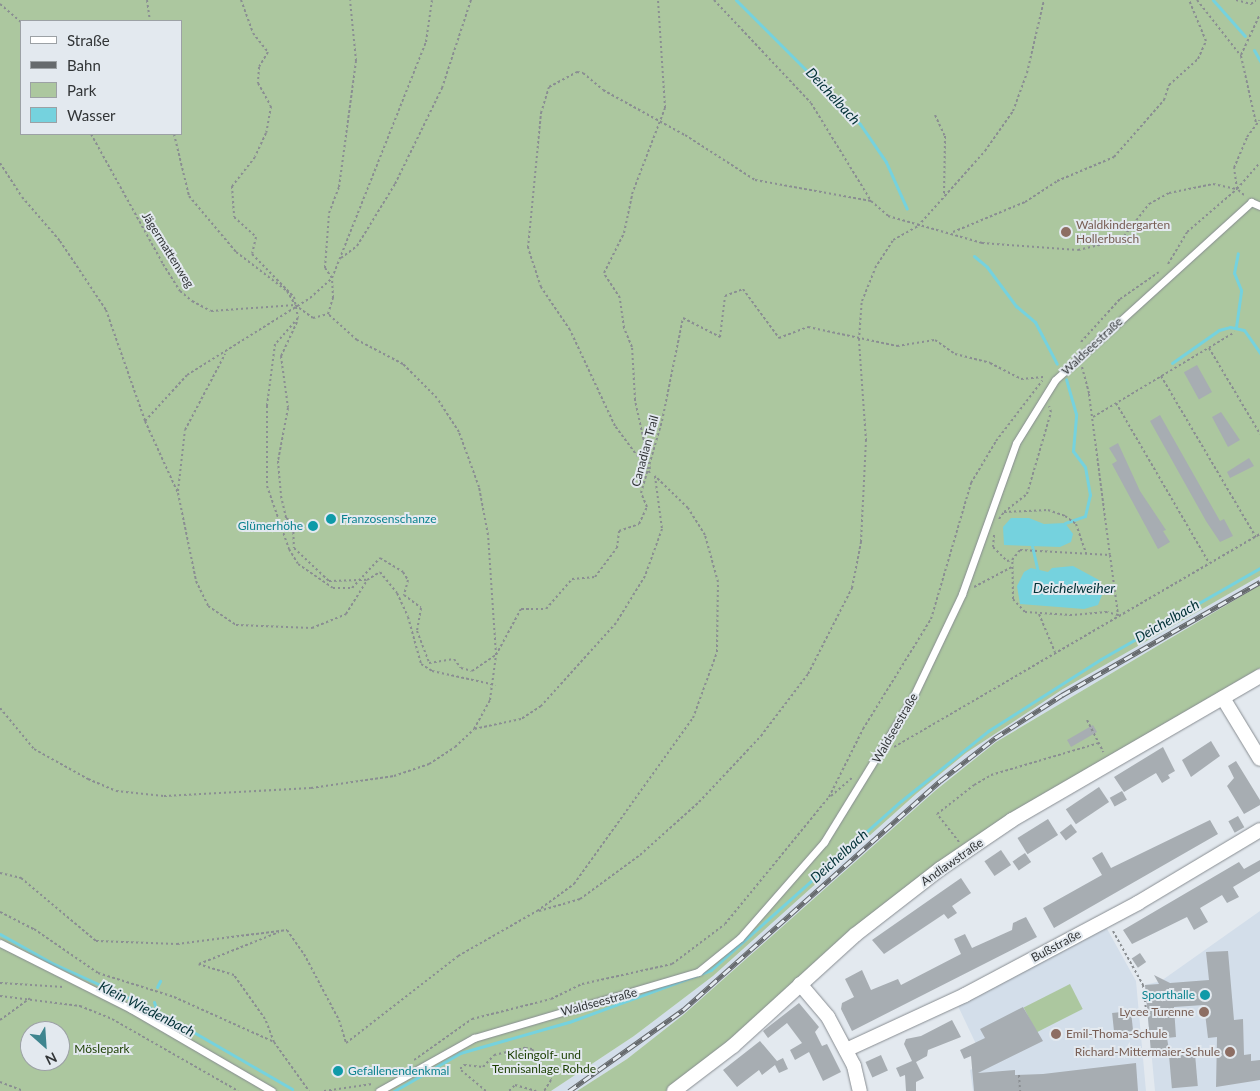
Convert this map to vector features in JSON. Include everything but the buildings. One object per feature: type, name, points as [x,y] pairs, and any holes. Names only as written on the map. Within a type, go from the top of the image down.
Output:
[{"type":"street","name":"Andlawstraße","points":[[674,1091],[733,1046],[800,984],[896,902],[966,852],[1109,763],[1260,676]]},
{"type":"street","points":[[1223,698],[1260,759]]},
{"type":"street","name":"Bußstraße","points":[[846,1050],[964,995],[1106,920],[1260,830]]},
{"type":"street","points":[[800,984],[828,1017],[846,1050],[860,1091]]},
{"type":"lane","name":"Waldseestraße","points":[[379,1091],[474,1038],[668,984],[710,966],[740,938],[824,842],[881,754],[926,674],[962,594],[1016,443],[1055,380],[1078,356],[1251,202],[1260,206]]},
{"type":"lane","points":[[0,943],[139,1014],[272,1091]]},
{"type":"path","points":[[147,0],[150,20]]},
{"type":"path","points":[[241,0],[253,33],[268,52],[259,67],[258,83],[271,106],[266,133],[254,157],[232,186],[234,217],[256,237],[252,254],[294,297],[298,318],[281,356],[288,408],[278,461],[284,511],[286,518],[293,522],[294,548],[309,566],[329,581],[367,580]]},
{"type":"path","points":[[332,278],[325,268],[329,212],[338,187],[344,126],[356,62],[350,0]]},
{"type":"path","points":[[328,314],[332,278],[426,42],[432,0]]},
{"type":"path","points":[[339,259],[357,246],[395,184],[442,88],[471,0]]},
{"type":"path","points":[[650,474],[636,400],[632,347],[624,328],[620,298],[604,273],[624,233],[632,194],[665,108],[666,82],[658,0]]},
{"type":"path","points":[[714,0],[811,103],[871,201],[888,216],[918,226],[953,232],[982,243],[1078,250],[1121,240],[1149,204],[1169,193],[1213,184],[1237,189]]},
{"type":"path","points":[[537,911],[580,899],[640,855],[699,802],[761,736],[808,674],[852,588],[860,542],[866,441],[859,340],[862,301],[875,268],[893,240],[918,226],[1013,111],[1027,73],[1044,0]]},
{"type":"path","points":[[953,232],[1026,202],[1057,181],[1114,157],[1164,100],[1169,85],[1198,59],[1206,41],[1189,0]]},
{"type":"path","points":[[1197,0],[1241,56],[1256,122]]},
{"type":"path","points":[[1236,0],[1251,4],[1256,0]]},
{"type":"path","points":[[0,4],[20,21]]},
{"type":"path","points":[[1241,56],[1260,14]]},
{"type":"path","points":[[286,930],[304,954],[339,1020],[346,1043],[458,956],[537,911],[574,884],[633,807],[693,718],[717,652],[718,582],[705,535],[688,508],[655,476],[650,474],[615,426],[570,330],[541,286],[528,248],[541,113],[550,87],[576,72],[583,74],[603,90],[660,121],[755,180],[871,201]]},
{"type":"path","points":[[935,115],[945,136],[944,196]]},
{"type":"path","points":[[1237,189],[1234,168],[1256,122],[1260,120]]},
{"type":"path","name":"Jägermattenweg","points":[[93,135],[163,264],[180,291],[192,301],[211,311],[295,305]]},
{"type":"path","points":[[174,135],[189,196],[236,252],[287,292],[295,305],[314,318],[328,314]]},
{"type":"path","points":[[0,163],[22,197],[60,241],[106,310],[145,422],[178,493],[196,581],[208,606],[236,625],[281,629],[331,623],[346,614],[367,580],[380,572],[397,593],[421,664],[432,671],[495,685]]},
{"type":"path","points":[[1167,267],[1186,232],[1237,189],[1260,163]]},
{"type":"path","points":[[1080,343],[1120,299],[1161,270]]},
{"type":"path","points":[[145,422],[187,375],[226,352],[332,278]]},
{"type":"path","name":"Canadian Trail","points":[[298,318],[274,344],[267,406],[267,486],[289,549],[298,564],[333,588],[352,588],[380,558],[403,572],[408,580],[404,595],[421,608],[417,631],[429,663],[454,659],[461,668],[472,671],[496,655],[521,609],[546,610],[572,579],[594,577],[617,548],[619,531],[639,524],[647,507],[642,493],[650,474],[683,318],[720,336],[725,296],[743,289],[780,338],[808,327],[859,340],[897,346],[935,340],[955,354],[990,364],[1021,379],[1046,376]]},
{"type":"path","points":[[0,708],[34,749],[88,779],[135,796],[311,788],[394,776],[429,764],[456,747],[474,729],[495,685],[496,655],[488,535],[479,487],[459,432],[437,398],[403,364],[357,340],[328,314]]},
{"type":"path","points":[[1092,417],[1235,332]]},
{"type":"path","points":[[1209,348],[1260,434]]},
{"type":"path","points":[[178,493],[185,430],[226,352]]},
{"type":"path","points":[[1078,356],[1092,417],[1118,615]]},
{"type":"path","points":[[409,1063],[472,1019],[551,999],[582,984],[672,964],[725,924],[829,797],[863,729],[931,619],[971,483],[996,441],[1052,370]]},
{"type":"path","points":[[1046,376],[1055,380]]},
{"type":"path","points":[[1161,376],[1256,537]]},
{"type":"path","points":[[998,521],[1004,512],[1026,494],[1051,412],[1046,395]]},
{"type":"path","points":[[1116,403],[1209,564]]},
{"type":"path","points":[[474,729],[521,719],[541,706],[616,623],[646,576],[662,529],[655,476]]},
{"type":"path","points":[[1004,512],[1048,510],[1064,516],[1076,524],[1086,553]]},
{"type":"path","points":[[995,529],[993,547],[1007,561],[1012,560]]},
{"type":"path","points":[[881,754],[1260,534]]},
{"type":"path","points":[[1110,555],[1029,551],[1015,553],[1012,560],[1011,582],[1018,608],[1039,614],[1107,612],[1118,615]]},
{"type":"path","points":[[962,594],[1012,567]]},
{"type":"path","points":[[1039,614],[1055,652]]},
{"type":"path","points":[[1087,720],[1109,763]]},
{"type":"path","points":[[966,852],[937,814],[991,776],[1099,742]]},
{"type":"path","points":[[0,874],[21,878],[96,942],[177,944],[286,930]]},
{"type":"path","points":[[0,912],[34,929],[98,973],[174,996],[274,1042]]},
{"type":"path","points":[[1106,920],[1143,986],[1146,1009],[1139,1015]]},
{"type":"path","points":[[286,930],[199,964],[234,975],[265,1019],[274,1042],[309,1091]]},
{"type":"path","points":[[0,983],[67,987]]},
{"type":"path","points":[[0,996],[30,998],[80,1006],[112,1019],[238,1091]]},
{"type":"path","points":[[0,1020],[30,998]]},
{"type":"path","points":[[486,1091],[460,1069],[464,1065],[483,1067],[494,1055],[525,1048],[532,1049],[551,1080],[544,1091]]},
{"type":"path","points":[[1019,1074],[1020,1091]]},
{"type":"path","points":[[324,1091],[365,1087],[380,1080]]},
{"type":"path","points":[[0,1082],[23,1091]]},
{"type":"path","points":[[509,1091],[515,1085],[536,1091]]},
{"type":"shaded area","points":[[1260,576],[1260,585],[996,742],[936,790],[683,1015],[627,1059],[577,1091],[551,1091],[634,1036],[713,976],[916,794],[966,753],[1063,689]]},
{"type":"shaded area","name":"Lycee Turenne","points":[[1260,911],[1260,1091],[1155,1091],[1145,985],[1161,981]]},
{"type":"shaded area","name":"Emil-Thoma-Schule","points":[[1106,927],[1136,981],[1146,1091],[973,1091],[970,1070],[985,1063],[958,1006]]},
{"type":"green space","points":[[0,0],[1260,0],[1260,576],[1063,689],[966,753],[916,794],[713,976],[634,1036],[551,1091],[0,1091]]},
{"type":"green space","points":[[1260,585],[1260,668],[1020,808],[666,1091],[577,1091],[627,1059],[683,1015],[936,790],[996,742]]},
{"type":"green space","points":[[1070,984],[1083,1009],[1036,1033],[1024,1008]]},
{"type":"water","name":"Deichelweiher","points":[[1011,518],[1029,518],[1044,524],[1065,523],[1073,534],[1071,542],[1060,547],[1004,545],[1003,527]]},
{"type":"water","name":"Deichelweiher","points":[[1073,566],[1099,580],[1104,590],[1098,605],[1084,609],[1020,604],[1017,586],[1024,572],[1031,568],[1048,572],[1052,568]]},
{"type":"waterway","name":"Deichelbach","points":[[736,0],[860,124],[886,162],[907,209]]},
{"type":"waterway","points":[[1213,0],[1245,36]]},
{"type":"waterway","points":[[1254,50],[1260,61]]},
{"type":"waterway","points":[[1236,327],[1241,290],[1234,273],[1238,253]]},
{"type":"waterway","name":"Deichelbach","points":[[974,256],[987,267],[1016,306],[1035,322],[1057,364]]},
{"type":"waterway","points":[[1172,363],[1219,330],[1230,327],[1244,330],[1260,353]]},
{"type":"waterway","name":"Deichelbach","points":[[1065,523],[1085,516],[1090,495],[1085,467],[1073,451],[1076,414],[1066,379]]},
{"type":"waterway","name":"Deichelbach","points":[[1032,546],[1038,572]]},
{"type":"waterway","name":"Deichelbach","points":[[394,1091],[460,1053],[569,1022],[711,970],[901,801],[988,731],[1101,659],[1260,568]]},
{"type":"waterway","name":"Klein Wiedenbach","points":[[0,934],[50,962],[157,1011],[292,1089]]},
{"type":"waterway","points":[[157,987],[160,981]]},
{"type":"waterway","name":"Klein Wiedenbach","points":[[154,1002],[157,1011]]},
{"type":"railway","points":[[569,1091],[683,1010],[940,781],[995,738],[1062,695],[1260,582]]},
{"type":"place","name":"Waldkindergarten Hollerbusch","points":[[1066,232]]},
{"type":"place","name":"Franzosenschanze","points":[[331,519]]},
{"type":"place","name":"Glümerhöhe","points":[[313,526]]},
{"type":"place","name":"Sporthalle","points":[[1205,995]]},
{"type":"place","name":"Lycee Turenne","points":[[1204,1012]]},
{"type":"place","name":"Emil-Thoma-Schule","points":[[1056,1034]]},
{"type":"place","name":"Richard-Mittermaier-Schule","points":[[1230,1052]]},
{"type":"place","name":"Gefallenendenkmal","points":[[338,1071]]},
{"type":"park label","name":"Möslepark","points":[[102,1049]]},
{"type":"park label","name":"Kleingolf- und Tennisanlage Rohde","points":[[544,1062]]}]
